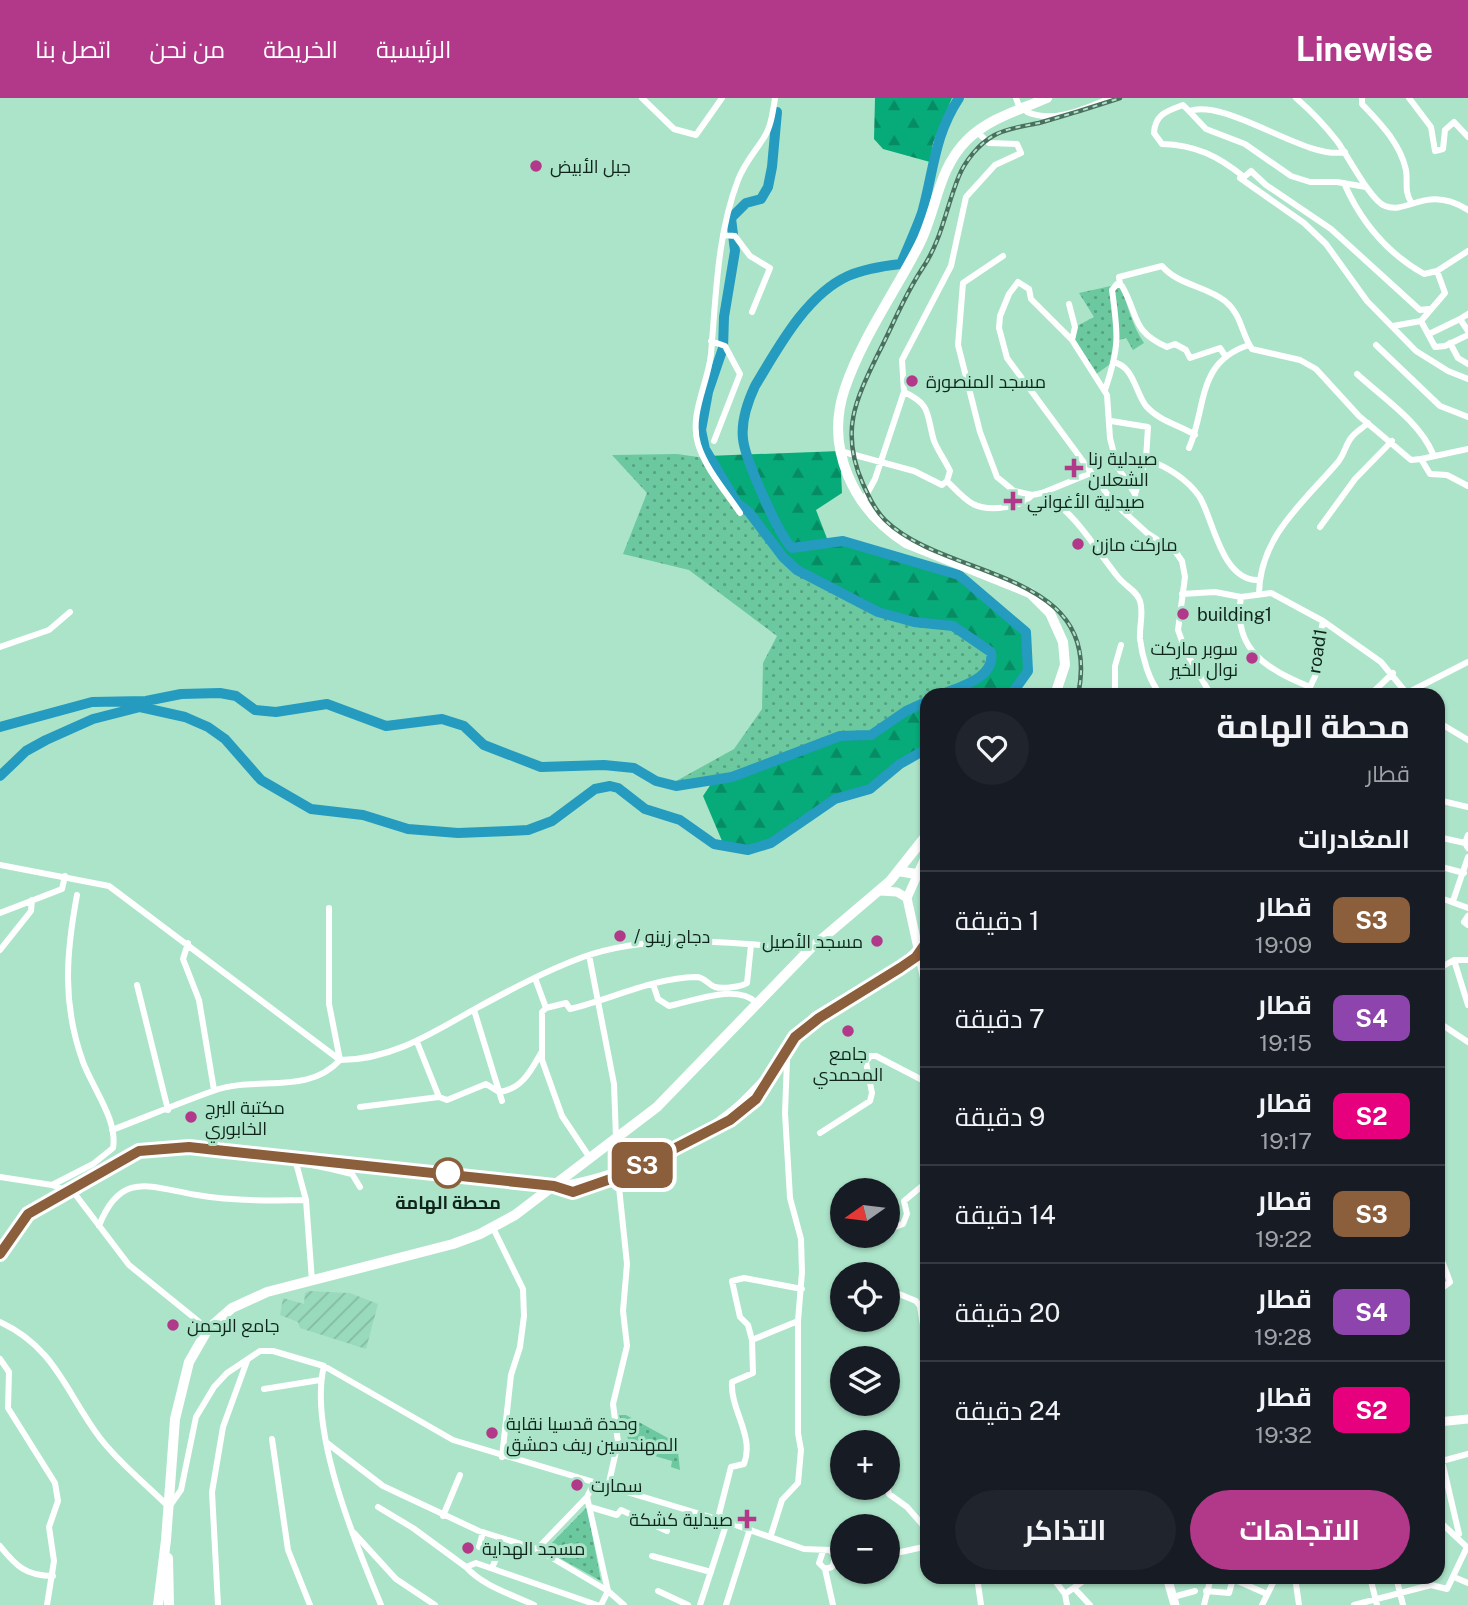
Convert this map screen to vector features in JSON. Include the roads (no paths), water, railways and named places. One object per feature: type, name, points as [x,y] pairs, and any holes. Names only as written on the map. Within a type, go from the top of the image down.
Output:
[{"type":"main road","points":[[1047,98],[977,132],[946,169],[921,241],[845,389],[839,451],[847,476],[876,521],[906,543],[1030,593],[1051,613],[1063,642],[1065,665],[1057,688]]},
{"type":"main road","points":[[158,1605],[179,1397],[189,1362],[208,1329],[249,1299],[418,1255],[493,1228],[554,1186],[657,1107],[810,950],[880,891],[920,843]]},
{"type":"main road","points":[[920,866],[907,898],[920,960]]},
{"type":"main road","points":[[898,871],[916,874]]},
{"type":"main road","points":[[880,891],[897,891],[907,898]]},
{"type":"main road","points":[[1445,1421],[1468,1419]]},
{"type":"main road","points":[[166,1540],[169,1605]]},
{"type":"main road","points":[[1169,1584],[1174,1601]]},
{"type":"street","points":[[642,98],[674,129],[696,135],[722,98]]},
{"type":"street","points":[[740,513],[697,442],[697,424],[718,343],[728,235],[737,181],[745,164],[765,138],[775,98]]},
{"type":"street","points":[[1016,98],[1027,112],[1043,117],[1067,114],[1111,98]]},
{"type":"street","points":[[1296,98],[1345,152],[1366,187],[1384,206],[1390,208],[1429,198],[1448,199],[1468,210]]},
{"type":"street","points":[[1362,98],[1362,104],[1387,131],[1398,149],[1405,167],[1406,194],[1411,202]]},
{"type":"street","points":[[1409,98],[1431,127],[1435,151],[1443,149],[1445,130],[1454,122],[1468,137]]},
{"type":"street","points":[[1244,177],[1207,151],[1174,143],[1162,144],[1158,140],[1155,123],[1162,113],[1183,105],[1206,129],[1245,144],[1291,176],[1310,182],[1366,187]]},
{"type":"street","points":[[1189,111],[1203,106],[1329,153],[1345,152]]},
{"type":"street","points":[[862,503],[881,460],[904,392],[902,360],[951,266],[966,197],[995,165],[1021,153],[1017,144],[989,143],[977,132]]},
{"type":"street","points":[[1429,309],[1420,310],[1331,229],[1266,185],[1251,171],[1240,178],[1304,223],[1326,244],[1348,277],[1416,351],[1448,371],[1468,379]]},
{"type":"street","points":[[1344,183],[1362,220],[1379,240],[1424,274],[1437,271],[1468,251]]},
{"type":"street","points":[[728,235],[750,256],[770,268],[752,312]]},
{"type":"street","points":[[1003,256],[963,283],[958,345],[961,367],[980,432],[997,477],[1014,491],[1032,495],[1091,473]]},
{"type":"street","points":[[1226,357],[1220,348],[1190,358],[1186,350],[1175,344],[1167,347],[1147,336],[1135,321],[1119,277],[1162,266],[1175,277],[1226,302],[1242,322],[1249,345],[1256,352],[1310,365],[1368,423],[1411,460],[1468,449]]},
{"type":"street","points":[[1393,326],[1421,321],[1445,293],[1437,271]]},
{"type":"street","points":[[1135,494],[1117,466],[1110,438],[1111,421],[1105,390],[1072,340],[1031,299],[1029,289],[1018,282],[1009,294],[1000,316],[999,328],[1007,358],[1091,473],[1126,515],[1178,555],[1184,568],[1177,618],[1182,645],[1207,688]]},
{"type":"street","points":[[1105,390],[1119,340],[1112,289],[1114,285],[1120,284]]},
{"type":"street","points":[[1069,304],[1075,327],[1072,340]]},
{"type":"street","points":[[1429,334],[1468,314]]},
{"type":"street","points":[[1421,321],[1435,347],[1450,343],[1468,333],[1460,319]]},
{"type":"street","points":[[714,441],[740,374],[718,343]]},
{"type":"street","points":[[1450,343],[1458,358],[1468,364]]},
{"type":"street","points":[[1189,448],[1195,435],[1198,410],[1209,376],[1226,357],[1249,345]]},
{"type":"street","points":[[1376,345],[1440,406],[1468,417]]},
{"type":"street","points":[[1114,362],[1129,372],[1144,403],[1153,412],[1195,435]]},
{"type":"street","points":[[1357,374],[1416,428],[1433,454]]},
{"type":"street","points":[[839,451],[881,460],[927,476],[942,485],[947,481],[950,471],[935,444],[926,406],[904,392]]},
{"type":"street","points":[[1111,421],[1148,428],[1146,458],[1135,494],[1136,502],[1126,515]]},
{"type":"street","points":[[1259,593],[1258,580],[1265,556],[1279,530],[1306,495],[1341,459],[1350,439],[1368,423]]},
{"type":"street","points":[[1320,527],[1355,479],[1392,441]]},
{"type":"street","points":[[1146,458],[1171,470],[1199,495],[1222,552],[1247,578],[1258,580]]},
{"type":"street","points":[[1421,458],[1430,474],[1447,475],[1468,486]]},
{"type":"street","points":[[947,481],[972,504],[985,508],[1026,502],[1032,495]]},
{"type":"street","points":[[1042,493],[1058,502],[1077,522],[1120,579],[1138,595],[1142,617],[1140,638],[1152,682],[1156,688]]},
{"type":"street","name":"road1","points":[[1182,594],[1215,592],[1241,597],[1259,593],[1279,596],[1323,621],[1315,661],[1318,670],[1311,688]]},
{"type":"street","name":"road1","points":[[1241,597],[1241,626],[1252,653],[1303,688]]},
{"type":"street","points":[[0,647],[49,630],[70,612]]},
{"type":"street","points":[[1323,621],[1393,673],[1404,688]]},
{"type":"street","points":[[1115,688],[1115,666],[1121,645]]},
{"type":"street","points":[[1419,688],[1468,662]]},
{"type":"street","points":[[1377,688],[1393,673]]},
{"type":"street","points":[[1445,726],[1468,740]]},
{"type":"street","points":[[1445,802],[1468,807]]},
{"type":"street","points":[[1445,839],[1466,845],[1468,835]]},
{"type":"street","points":[[1453,901],[1468,857]]},
{"type":"street","points":[[0,865],[109,886],[340,1060],[356,1060],[417,1042],[535,978],[589,956],[635,944],[685,941],[810,950]]},
{"type":"street","points":[[1445,868],[1464,873]]},
{"type":"street","points":[[0,913],[62,889],[65,876]]},
{"type":"street","points":[[52,1185],[111,1151],[112,1130],[83,1061],[66,982],[77,895]]},
{"type":"street","points":[[1445,899],[1468,908]]},
{"type":"street","points":[[0,950],[31,911],[32,900]]},
{"type":"street","points":[[329,908],[329,1004],[340,1060]]},
{"type":"street","points":[[1468,916],[1464,922],[1468,925]]},
{"type":"street","points":[[188,943],[183,960],[199,1000],[214,1090]]},
{"type":"street","points":[[771,1535],[782,1500],[798,1482],[801,1450],[798,1433],[798,1321],[802,1289],[801,1239],[790,1199],[785,1113],[787,1046],[814,1015],[905,960],[920,944]]},
{"type":"street","points":[[590,1158],[562,1116],[541,1053],[542,1012],[546,1008],[566,1003],[570,1009],[653,984],[701,976],[717,988],[742,986],[747,983],[751,945]]},
{"type":"street","points":[[589,956],[614,1084],[616,1138]]},
{"type":"street","points":[[1445,959],[1468,959]]},
{"type":"street","points":[[1445,965],[1451,961]]},
{"type":"street","points":[[1451,961],[1468,1005]]},
{"type":"street","points":[[535,978],[546,1008]]},
{"type":"street","points":[[653,984],[658,999],[669,1006],[732,994],[746,994],[757,1003]]},
{"type":"street","points":[[137,985],[168,1110]]},
{"type":"street","points":[[474,1010],[502,1101]]},
{"type":"street","points":[[1445,1027],[1468,1042]]},
{"type":"street","points":[[417,1042],[439,1097]]},
{"type":"street","points":[[360,1107],[439,1097],[447,1100],[486,1084],[499,1092],[513,1090],[526,1079],[541,1053]]},
{"type":"street","points":[[820,1133],[870,1101],[872,1093],[866,1062],[870,1056],[876,1056],[920,1079]]},
{"type":"street","points":[[112,1130],[214,1090],[242,1083],[292,1083],[314,1078],[328,1073],[340,1060]]},
{"type":"street","points":[[554,1186],[586,1181],[691,1138],[735,1107],[772,1069],[788,1060]]},
{"type":"street","points":[[0,1245],[13,1229],[117,1165],[144,1153],[233,1154],[296,1163],[352,1174],[360,1187]]},
{"type":"street","points":[[296,1163],[306,1200],[312,1283]]},
{"type":"street","points":[[608,1487],[618,1442],[613,1404],[627,1346],[623,1311],[627,1264],[617,1168]]},
{"type":"street","points":[[0,1177],[52,1185],[72,1192],[129,1265],[208,1329]]},
{"type":"street","points":[[99,1226],[106,1209],[116,1196],[143,1186],[168,1187],[197,1195],[272,1201],[306,1200]]},
{"type":"street","points":[[900,1225],[907,1214],[904,1201],[920,1188]]},
{"type":"street","points":[[493,1228],[523,1289],[521,1336],[512,1375],[502,1457]]},
{"type":"street","points":[[1445,1269],[1450,1282],[1445,1286]]},
{"type":"street","points":[[727,1522],[719,1514],[731,1467],[744,1464],[747,1456],[745,1428],[733,1405],[732,1382],[753,1373],[750,1362],[752,1340],[748,1325],[740,1317],[732,1281],[744,1278],[802,1289]]},
{"type":"street","points":[[900,1294],[916,1301],[920,1306]]},
{"type":"street","points":[[752,1340],[798,1321]]},
{"type":"street","points":[[0,1322],[44,1351],[64,1376],[100,1438],[123,1465],[169,1507],[181,1490],[191,1433],[204,1401],[227,1373],[260,1351],[274,1351],[324,1366],[453,1440],[502,1457],[771,1535],[804,1549],[830,1553]]},
{"type":"street","points":[[0,1359],[9,1372],[8,1408],[55,1483],[58,1501],[49,1527],[53,1576],[47,1605]]},
{"type":"street","points":[[218,1605],[212,1492],[223,1427],[247,1359]]},
{"type":"street","points":[[324,1366],[320,1380],[327,1443],[353,1532],[381,1605]]},
{"type":"street","points":[[264,1389],[320,1380]]},
{"type":"street","points":[[272,1438],[288,1550],[310,1605]]},
{"type":"street","points":[[327,1443],[383,1486],[443,1516],[537,1549],[608,1591],[624,1605]]},
{"type":"street","points":[[1445,1460],[1468,1454]]},
{"type":"street","points":[[443,1516],[449,1495],[460,1475]]},
{"type":"street","points":[[1445,1479],[1457,1534]]},
{"type":"street","points":[[537,1549],[587,1497],[594,1482]]},
{"type":"street","points":[[466,1567],[475,1563],[599,1605],[608,1591],[598,1557],[587,1497]]},
{"type":"street","points":[[898,1500],[920,1522]]},
{"type":"street","points":[[377,1507],[413,1528],[466,1567],[474,1576],[500,1591],[516,1595],[534,1605]]},
{"type":"street","points":[[590,1507],[617,1515],[621,1510],[667,1531]]},
{"type":"street","points":[[700,1605],[727,1522]]},
{"type":"street","points":[[1354,1605],[1376,1602],[1431,1585],[1447,1590],[1468,1547],[1445,1525]]},
{"type":"street","points":[[726,1605],[750,1529]]},
{"type":"street","points":[[353,1532],[396,1579],[435,1605]]},
{"type":"street","points":[[483,1532],[479,1547],[498,1554],[492,1568]]},
{"type":"street","points":[[1457,1534],[1468,1532]]},
{"type":"street","points":[[0,1546],[20,1570],[38,1576],[53,1576]]},
{"type":"street","points":[[900,1552],[920,1548]]},
{"type":"street","points":[[804,1549],[829,1568],[833,1605]]},
{"type":"street","points":[[819,1563],[823,1551]]},
{"type":"street","points":[[652,1556],[711,1572]]},
{"type":"street","points":[[1454,1577],[1468,1583]]},
{"type":"street","points":[[978,1584],[981,1605]]},
{"type":"street","points":[[1057,1584],[1065,1594],[1067,1605]]},
{"type":"street","points":[[1065,1594],[1081,1584]]},
{"type":"street","points":[[1204,1605],[1208,1584]]},
{"type":"street","points":[[1206,1591],[1229,1593],[1232,1584]]},
{"type":"street","points":[[1244,1584],[1267,1594]]},
{"type":"street","points":[[1262,1605],[1272,1584]]},
{"type":"street","points":[[1296,1584],[1299,1605]]},
{"type":"street","points":[[1373,1584],[1376,1602]]},
{"type":"street","points":[[1398,1584],[1404,1605]]},
{"type":"street","points":[[1075,1589],[1090,1605]]},
{"type":"street","points":[[658,1591],[688,1605]]},
{"type":"street","points":[[1174,1601],[1195,1591]]},
{"type":"waterway","points":[[959,98],[939,140],[922,213],[901,264],[860,271],[848,276],[833,285],[806,309],[755,386],[746,412],[743,439],[763,496],[792,548],[843,541],[959,575],[1026,632],[1028,671],[1016,688]]},
{"type":"waterway","points":[[777,112],[768,187],[761,199],[746,203],[731,218],[735,251],[724,317],[723,348],[708,392],[701,430],[705,449],[737,503],[749,512],[783,557],[797,570],[878,612],[914,622],[953,626],[991,652],[988,669],[958,688]]},
{"type":"waterway","points":[[0,727],[92,702],[146,701],[181,694],[220,693],[236,696],[255,710],[276,712],[327,704],[386,726],[442,719],[464,726],[484,745],[541,767],[604,765],[634,768],[656,781],[676,786],[732,777],[840,736],[871,735],[920,705]]},
{"type":"waterway","points":[[0,776],[26,751],[46,740],[93,719],[140,707],[185,717],[208,727],[225,739],[261,780],[311,809],[363,815],[408,829],[458,833],[528,830],[552,821],[595,789],[610,786],[618,788],[645,809],[680,820],[714,844],[748,850],[771,843],[835,799],[870,789],[900,764],[920,753]]},
{"type":"railway","points":[[1078,688],[1080,654],[1068,623],[1045,600],[1015,583],[912,540],[885,520],[875,508],[856,465],[852,448],[853,417],[863,387],[904,300],[929,258],[959,176],[973,153],[998,133],[1120,98]]},
{"type":"railway","points":[[0,1255],[28,1214],[140,1151],[189,1147],[554,1186],[573,1192],[625,1174],[730,1120],[756,1099],[795,1037],[900,968],[920,951]]},
{"type":"train","name":"S3","points":[[0,1254],[8,1238],[28,1214],[139,1151],[189,1147],[554,1186],[573,1192],[625,1174],[730,1120],[756,1099],[795,1037],[819,1018],[916,957],[920,948]]},
{"type":"place","name":"جبل الأبيض","points":[[536,166]]},
{"type":"place","name":"مسجد المنصورة","points":[[912,381]]},
{"type":"place","name":"صيدلية رنا الشعلان","points":[[1074,468]]},
{"type":"place","name":"صيدلية الأغواني","points":[[1013,501]]},
{"type":"place","name":"ماركت مازن","points":[[1078,544]]},
{"type":"place","name":"building1","points":[[1183,614]]},
{"type":"place","name":"سوبر ماركت نوال الخير","points":[[1252,658]]},
{"type":"place","name":"/ دجاج زينو","points":[[620,936]]},
{"type":"place","name":"مسجد الأصيل","points":[[877,941]]},
{"type":"place","name":"جامع المحمدي","points":[[848,1031]]},
{"type":"place","name":"مكتبة البرج الخابوري","points":[[191,1117]]},
{"type":"place","name":"محطة الهامة","points":[[448,1173]]},
{"type":"place","name":"جامع الرحمن","points":[[173,1325]]},
{"type":"place","name":"وحدة قدسيا نقابة المهندسين ريف دمشق","points":[[492,1433]]},
{"type":"place","name":"سمارت","points":[[577,1485]]},
{"type":"place","name":"صيدلية كشكة","points":[[747,1519]]},
{"type":"place","name":"مسجد الهداية","points":[[468,1548]]}]
